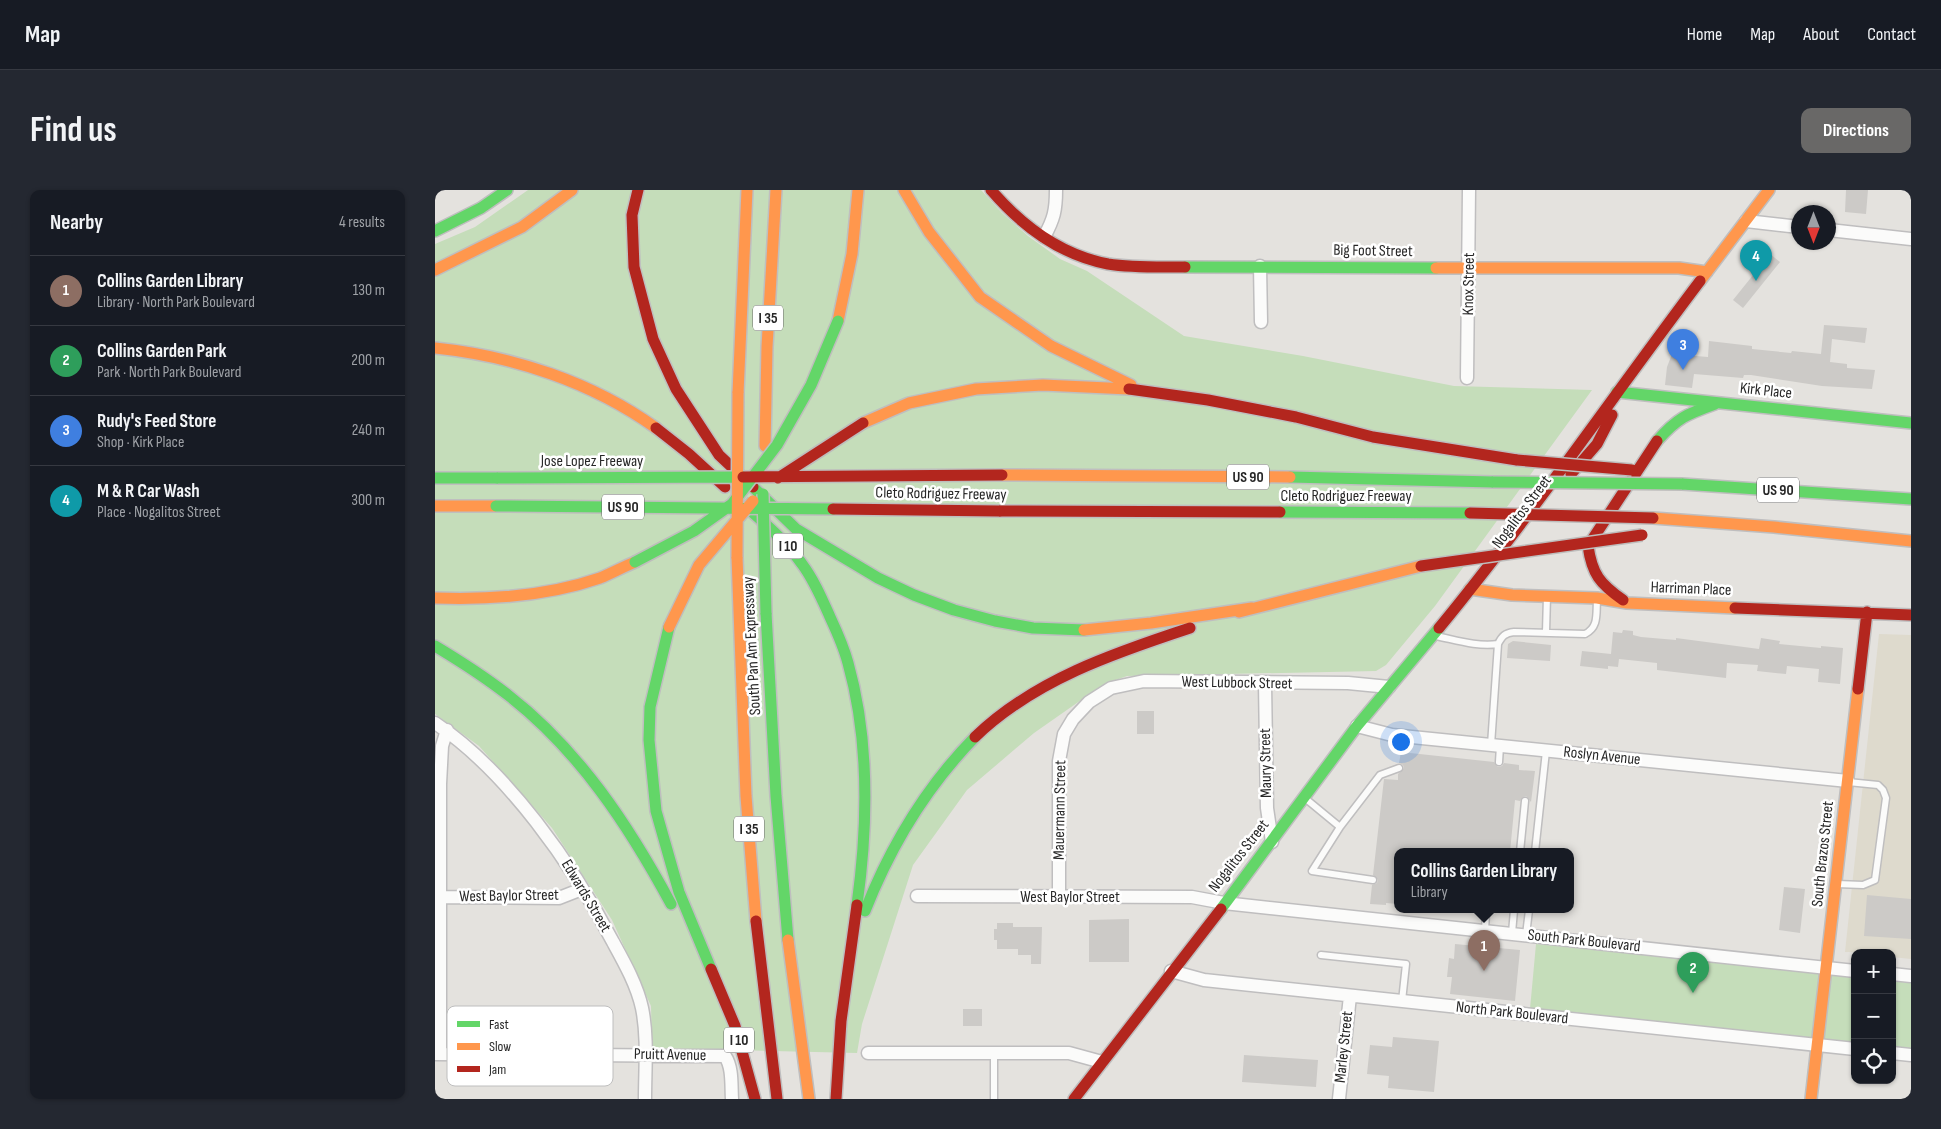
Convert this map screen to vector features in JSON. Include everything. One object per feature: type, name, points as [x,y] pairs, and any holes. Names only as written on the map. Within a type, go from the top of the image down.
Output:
[{"type":"main road","points":[[435,231],[474,212],[507,190]]},
{"type":"main road","points":[[435,270],[522,227],[573,190]]},
{"type":"main road","points":[[638,190],[632,215],[634,267],[653,339],[676,389],[719,455],[796,529],[878,578],[914,595],[962,612],[1033,628],[1093,630],[1252,608]]},
{"type":"main road","name":"South Pan Am Expressway","points":[[747,190],[738,393],[737,558],[747,796],[757,929],[777,1099]]},
{"type":"main road","name":"South Pan Am Expressway","points":[[776,190],[768,328],[763,500],[766,613],[775,786],[781,858],[799,1036],[809,1099]]},
{"type":"main road","points":[[435,598],[501,595],[549,590],[594,580],[635,562],[695,531],[732,504],[777,445],[811,385],[838,321],[852,254],[858,190]]},
{"type":"main road","points":[[904,190],[929,232],[980,297],[1051,346],[1141,390]]},
{"type":"main road","name":"Big Foot Street","points":[[991,190],[1017,216],[1044,237],[1064,249],[1109,264],[1167,267],[1679,268],[1707,272]]},
{"type":"main road","name":"Nogalitos Street","points":[[1074,1099],[1223,903],[1272,842],[1357,726],[1491,564],[1769,190]]},
{"type":"main road","name":"I 10","points":[[435,348],[460,350],[530,367],[574,383],[624,408],[699,462],[781,537],[803,564],[822,598],[849,662],[857,704],[864,766],[864,816],[859,891],[844,994],[835,1099]]},
{"type":"main road","points":[[717,983],[673,874],[660,828],[653,792],[649,740],[650,707],[669,626],[699,565],[741,514],[772,482],[863,423],[909,403],[976,389],[1043,385],[1141,390],[1208,400],[1296,418],[1373,437],[1517,460],[1691,475],[1875,496]]},
{"type":"main road","name":"Nogalitos Street","points":[[1431,635],[1454,622],[1472,605],[1542,510],[1597,444],[1613,412],[1617,392]]},
{"type":"main road","name":"Kirk Place","points":[[1617,392],[1911,423]]},
{"type":"main road","points":[[1627,603],[1605,588],[1593,571],[1588,546],[1656,442],[1672,424],[1699,408],[1720,402]]},
{"type":"main road","name":"Cleto Rodriguez Freeway","points":[[750,476],[1310,477],[1493,482],[1681,484],[1911,499]]},
{"type":"main road","name":"Jose Lopez Freeway","points":[[435,478],[750,476]]},
{"type":"main road","name":"Cleto Rodriguez Freeway","points":[[435,506],[1470,513],[1653,518],[1774,527],[1911,541]]},
{"type":"main road","points":[[1689,532],[1774,527]]},
{"type":"main road","points":[[852,944],[879,873],[903,827],[933,784],[973,737],[1007,709],[1046,686],[1119,651],[1252,608],[1421,566],[1647,535]]},
{"type":"main road","name":"Harriman Place","points":[[1470,589],[1512,595],[1597,598],[1627,603],[1911,615]]},
{"type":"main road","name":"South Brazos Street","points":[[1811,1099],[1867,612]]},
{"type":"main road","name":"I 10","points":[[435,646],[463,662],[552,733],[598,786],[636,839],[717,983],[744,1054],[755,1099]]},
{"type":"street","points":[[1044,237],[1053,220],[1056,208],[1056,190]]},
{"type":"street","name":"Knox Street","points":[[1467,378],[1469,190]]},
{"type":"street","points":[[1746,221],[1791,226]]},
{"type":"street","points":[[1836,231],[1911,239]]},
{"type":"street","points":[[1260,266],[1261,322]]},
{"type":"street","name":"West Lubbock Street","points":[[1089,702],[1111,688],[1144,682],[1348,683],[1389,687]]},
{"type":"street","name":"Maury Street","points":[[1265,684],[1267,808],[1272,842]]},
{"type":"street","name":"Mauermann Street","points":[[1059,897],[1059,761],[1064,734],[1073,720],[1089,702]]},
{"type":"street","points":[[435,722],[447,730],[442,746],[440,776],[437,1054]]},
{"type":"street","name":"Roslyn Avenue","points":[[1357,726],[1392,735],[1847,782]]},
{"type":"street","name":"Edwards Street","points":[[447,730],[470,749],[503,784],[562,856],[604,923],[623,960],[642,1009],[645,1099]]},
{"type":"street","name":"West Baylor Street","points":[[438,897],[559,898],[582,889]]},
{"type":"street","name":"West Baylor Street","points":[[917,896],[1192,897],[1223,903]]},
{"type":"street","name":"South Park Boulevard","points":[[1223,903],[1851,971]]},
{"type":"street","name":"North Park Boulevard","points":[[1171,971],[1204,980],[1851,1049]]},
{"type":"street","points":[[1896,974],[1911,976]]},
{"type":"street","name":"Marley Street","points":[[1339,1099],[1349,996]]},
{"type":"street","points":[[868,1053],[1069,1053],[1102,1062]]},
{"type":"street","points":[[1896,1053],[1911,1055]]},
{"type":"street","name":"Pruitt Avenue","points":[[613,1054],[725,1056],[729,1062],[731,1074],[731,1099]]},
{"type":"lane","points":[[1546,632],[1547,596]]},
{"type":"lane","points":[[1499,762],[1496,746],[1498,644],[1501,638],[1506,633],[1514,632],[1578,635],[1591,631],[1596,625],[1597,598]]},
{"type":"lane","points":[[1431,635],[1476,645],[1498,644]]},
{"type":"lane","points":[[1535,848],[1546,751]]},
{"type":"lane","points":[[1373,880],[1311,871],[1340,827],[1380,775],[1399,768]]},
{"type":"lane","points":[[1835,884],[1869,884],[1877,876],[1885,798],[1883,790],[1878,785],[1847,782]]},
{"type":"lane","points":[[1305,798],[1340,827]]},
{"type":"lane","points":[[1520,848],[1525,801]]},
{"type":"lane","points":[[1485,930],[1486,913]]},
{"type":"lane","points":[[1512,933],[1514,913]]},
{"type":"lane","points":[[1526,935],[1529,913]]},
{"type":"lane","points":[[1321,955],[1406,964],[1403,1001]]},
{"type":"lane","points":[[994,1053],[994,1099]]},
{"type":"shaded area","points":[[1879,634],[1911,635],[1911,959],[1896,957],[1896,949],[1851,949],[1851,952],[1845,952]]},
{"type":"green space","points":[[528,190],[981,190],[1002,213],[1028,236],[1060,259],[1087,271],[1184,336],[1303,356],[1454,386],[1592,390],[1435,606],[1386,665],[1376,671],[1127,676],[1110,682],[1034,733],[967,790],[913,865],[862,1024],[857,1053],[652,1048],[651,1006],[612,920],[552,828],[479,746],[435,714],[435,244],[475,227]]},
{"type":"green space","points":[[1536,944],[1851,977],[1851,1043],[1530,1009]]},
{"type":"green space","points":[[1896,981],[1911,983],[1911,1049],[1896,1047]]},
{"type":"building","points":[[1846,190],[1868,190],[1866,214],[1845,212]]},
{"type":"building","points":[[1770,254],[1780,262],[1743,308],[1733,300]]},
{"type":"building","points":[[1824,325],[1867,328],[1865,343],[1832,339],[1830,362],[1847,364],[1847,368],[1875,370],[1872,389],[1822,386],[1751,375],[1744,375],[1743,378],[1694,374],[1692,388],[1665,385],[1667,367],[1672,354],[1708,357],[1709,341],[1752,346],[1752,349],[1821,354]]},
{"type":"building","points":[[1623,630],[1633,631],[1633,635],[1641,637],[1676,640],[1676,638],[1759,649],[1761,638],[1780,641],[1779,644],[1843,648],[1840,684],[1818,682],[1819,669],[1787,666],[1786,674],[1757,671],[1758,665],[1727,663],[1726,678],[1657,670],[1657,663],[1619,659],[1618,667],[1608,666],[1608,669],[1580,666],[1582,651],[1611,654],[1613,632],[1622,633]]},
{"type":"building","points":[[1513,641],[1551,645],[1550,661],[1507,658],[1508,644]]},
{"type":"building","points":[[1137,711],[1154,711],[1154,734],[1137,734]]},
{"type":"building","points":[[1401,752],[1494,762],[1498,767],[1504,763],[1519,765],[1519,770],[1535,771],[1531,802],[1526,796],[1520,801],[1515,800],[1510,848],[1394,848],[1394,904],[1370,904],[1372,885],[1377,883],[1378,880],[1373,875],[1384,779],[1398,780],[1398,774],[1404,768],[1399,763]]},
{"type":"building","points":[[1784,887],[1805,889],[1800,933],[1779,930]]},
{"type":"building","points":[[1867,895],[1911,899],[1911,939],[1864,936]]},
{"type":"building","points":[[1129,919],[1129,962],[1089,962],[1089,920]]},
{"type":"building","points":[[997,923],[1013,923],[1013,927],[1042,927],[1041,964],[1031,964],[1031,955],[1018,955],[1018,949],[997,949],[997,940],[994,940],[994,929],[997,929]]},
{"type":"building","points":[[1455,944],[1520,950],[1515,1001],[1450,994],[1452,977],[1447,977],[1449,958],[1454,959]]},
{"type":"building","points":[[963,1009],[982,1009],[982,1026],[963,1026]]},
{"type":"building","points":[[1393,1037],[1439,1041],[1434,1092],[1388,1088],[1389,1076],[1367,1074],[1370,1045],[1392,1047]]},
{"type":"building","points":[[1244,1055],[1318,1060],[1316,1087],[1242,1082]]},
{"type":"traffic: fast","points":[[435,231],[481,208],[507,190]]},
{"type":"traffic: fast","points":[[1185,267],[1436,268]]},
{"type":"traffic: fast","points":[[635,562],[694,531],[732,504],[777,445],[811,385],[838,321]]},
{"type":"traffic: fast","points":[[1617,392],[1911,423]]},
{"type":"traffic: fast","points":[[1657,441],[1683,418],[1715,404]]},
{"type":"traffic: fast","points":[[498,478],[743,477]]},
{"type":"traffic: fast","points":[[1290,477],[1493,482]]},
{"type":"traffic: fast","points":[[435,478],[498,478]]},
{"type":"traffic: fast","points":[[1493,482],[1682,484]]},
{"type":"traffic: fast","points":[[1682,484],[1911,499]]},
{"type":"traffic: fast","points":[[753,487],[796,529],[878,578],[914,595],[954,610],[995,621],[1033,628],[1084,630]]},
{"type":"traffic: fast","points":[[763,494],[766,613]]},
{"type":"traffic: fast","points":[[496,506],[833,509]]},
{"type":"traffic: fast","points":[[752,512],[785,543],[806,570],[835,628],[848,663],[860,722],[865,783],[865,814],[857,905]]},
{"type":"traffic: fast","points":[[1280,512],[1470,513]]},
{"type":"traffic: fast","points":[[766,613],[776,796],[788,940]]},
{"type":"traffic: fast","points":[[669,627],[650,707],[649,740],[656,811],[679,892],[711,969]]},
{"type":"traffic: fast","points":[[1221,909],[1357,726],[1439,628]]},
{"type":"traffic: fast","points":[[435,646],[472,669],[508,695],[558,740],[580,765],[620,818],[671,904]]},
{"type":"traffic: fast","points":[[865,911],[886,863],[911,818],[941,776],[975,737]]},
{"type":"traffic: slow","points":[[435,270],[522,227],[572,190]]},
{"type":"traffic: slow","points":[[738,393],[747,190]]},
{"type":"traffic: slow","points":[[765,446],[767,347],[776,190]]},
{"type":"traffic: slow","points":[[838,321],[852,254],[858,190]]},
{"type":"traffic: slow","points":[[904,190],[929,232],[980,297],[1051,346],[1131,385]]},
{"type":"traffic: slow","points":[[1700,281],[1769,190]]},
{"type":"traffic: slow","points":[[1436,268],[1679,268],[1707,272]]},
{"type":"traffic: slow","points":[[435,348],[493,357],[551,374],[605,397],[656,428]]},
{"type":"traffic: slow","points":[[863,423],[909,403],[976,389],[1043,385],[1129,389]]},
{"type":"traffic: slow","points":[[737,557],[738,393]]},
{"type":"traffic: slow","points":[[1002,475],[1290,477]]},
{"type":"traffic: slow","points":[[669,627],[699,565],[753,501]]},
{"type":"traffic: slow","points":[[435,506],[496,506]]},
{"type":"traffic: slow","points":[[1653,518],[1774,527],[1911,541]]},
{"type":"traffic: slow","points":[[737,557],[746,796],[756,921]]},
{"type":"traffic: slow","points":[[435,598],[518,596],[539,593],[600,578],[635,562]]},
{"type":"traffic: slow","points":[[1239,612],[1421,566]]},
{"type":"traffic: slow","points":[[1470,589],[1512,595],[1597,598],[1627,603],[1735,608]]},
{"type":"traffic: slow","points":[[1084,630],[1151,623],[1252,608]]},
{"type":"traffic: slow","points":[[1811,1099],[1858,689]]},
{"type":"traffic: slow","points":[[788,940],[809,1099]]},
{"type":"traffic: jam","points":[[638,190],[632,215],[634,267],[653,339],[676,389],[719,455],[753,487]]},
{"type":"traffic: jam","points":[[991,190],[1029,227],[1074,254],[1108,264],[1185,267]]},
{"type":"traffic: jam","points":[[1439,628],[1539,499],[1700,281]]},
{"type":"traffic: jam","points":[[1129,389],[1208,400],[1296,417],[1373,437],[1517,460]]},
{"type":"traffic: jam","points":[[1571,474],[1597,444],[1612,415]]},
{"type":"traffic: jam","points":[[778,478],[863,423]]},
{"type":"traffic: jam","points":[[656,428],[689,454],[725,487]]},
{"type":"traffic: jam","points":[[1623,600],[1608,589],[1598,578],[1592,564],[1588,546],[1657,441]]},
{"type":"traffic: jam","points":[[1517,460],[1632,470]]},
{"type":"traffic: jam","points":[[743,477],[1002,475]]},
{"type":"traffic: jam","points":[[833,509],[999,511]]},
{"type":"traffic: jam","points":[[999,511],[1280,512]]},
{"type":"traffic: jam","points":[[1470,513],[1653,518]]},
{"type":"traffic: jam","points":[[1421,566],[1642,535]]},
{"type":"traffic: jam","points":[[1735,608],[1911,615]]},
{"type":"traffic: jam","points":[[1858,689],[1867,612]]},
{"type":"traffic: jam","points":[[975,737],[1023,699],[1076,670],[1104,658],[1190,628]]},
{"type":"traffic: jam","points":[[836,1099],[841,1021],[857,905]]},
{"type":"traffic: jam","points":[[1074,1099],[1221,909]]},
{"type":"traffic: jam","points":[[756,921],[777,1099]]},
{"type":"traffic: jam","points":[[711,969],[735,1026],[755,1099]]},
{"type":"place","name":"M & R Car Wash","points":[[1756,281]]},
{"type":"place","name":"Rudy's Feed Store","points":[[1683,370]]},
{"type":"place","name":"Collins Garden Library","points":[[1484,971]]},
{"type":"place","name":"Collins Garden Park","points":[[1693,993]]}]
